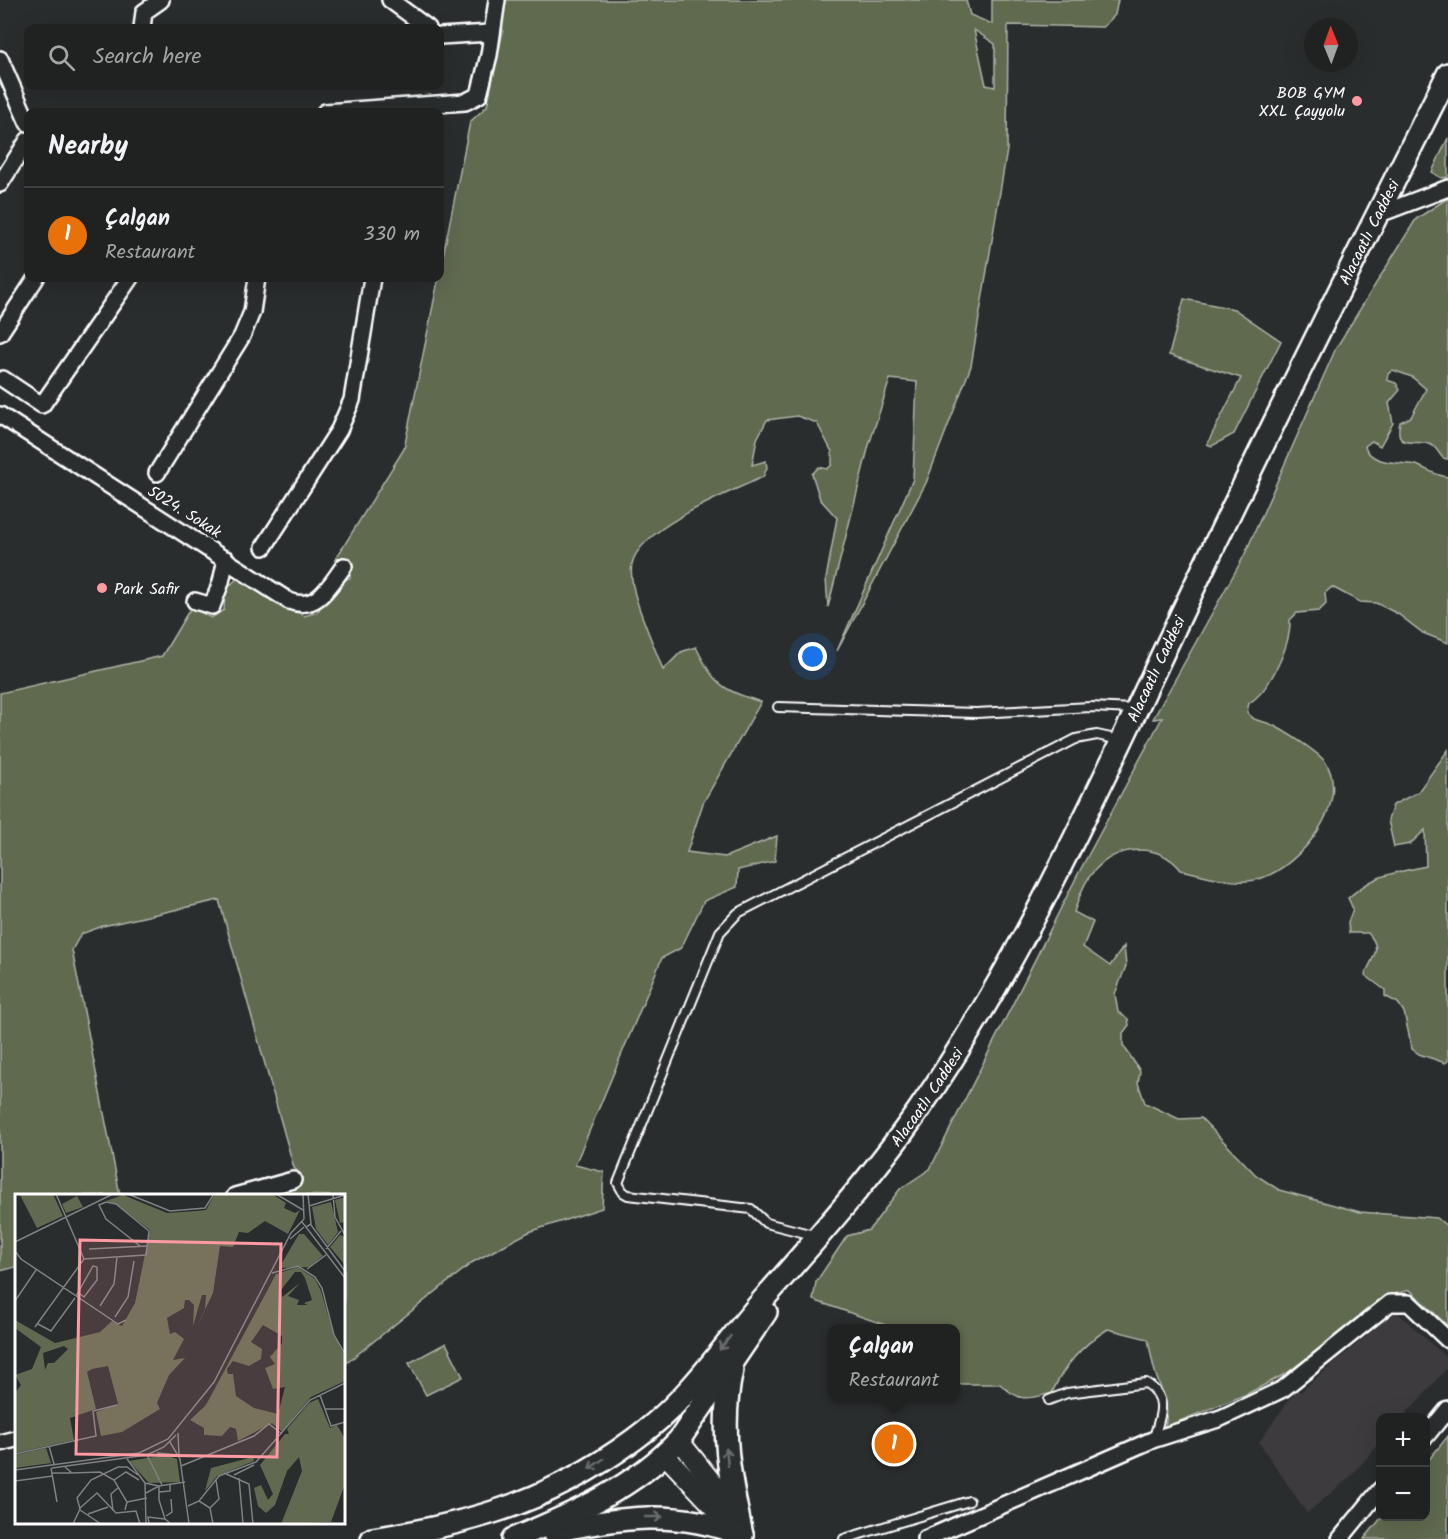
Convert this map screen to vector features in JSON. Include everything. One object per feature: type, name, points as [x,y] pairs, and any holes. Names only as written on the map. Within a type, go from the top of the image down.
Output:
[{"type":"main road","name":"Alacaatlı Caddesi","points":[[372,1539],[451,1526],[508,1509],[578,1476],[645,1431],[661,1418],[819,1236],[918,1111],[1026,933],[1300,367],[1448,74]]},
{"type":"main road","name":"Alacaatlı Caddesi","points":[[514,1539],[593,1504],[633,1480],[672,1448],[819,1236]]},
{"type":"main road","points":[[733,1363],[726,1407],[725,1437],[727,1464],[743,1537]]},
{"type":"main road","points":[[661,1418],[672,1448]]},
{"type":"main road","points":[[645,1431],[672,1448]]},
{"type":"main road","points":[[514,1539],[608,1520],[648,1517],[702,1521],[743,1537]]},
{"type":"street","points":[[142,24],[144,12],[161,0]]},
{"type":"street","points":[[390,0],[423,24]]},
{"type":"street","points":[[381,108],[465,102],[479,95],[489,55],[490,33],[497,0]]},
{"type":"street","points":[[444,36],[490,33]]},
{"type":"street","points":[[0,59],[24,114]]},
{"type":"street","points":[[0,184],[24,146]]},
{"type":"street","points":[[1377,215],[1448,188]]},
{"type":"street","points":[[0,333],[33,282]]},
{"type":"street","points":[[1,380],[42,405],[127,282]]},
{"type":"street","points":[[157,473],[242,336],[252,312],[256,282]]},
{"type":"street","points":[[264,547],[339,430],[352,400],[371,282]]},
{"type":"street","name":"5024. Sokak","points":[[0,415],[284,598],[303,604],[320,597],[344,566]]},
{"type":"street","points":[[195,601],[212,606],[226,559]]},
{"type":"street","points":[[242,1194],[292,1180]]},
{"type":"street","points":[[925,1539],[1152,1440],[1221,1418],[1283,1389],[1390,1303],[1409,1303],[1448,1340]]},
{"type":"street","points":[[1430,1430],[1448,1409]]},
{"type":"street","points":[[0,1443],[15,1439]]},
{"type":"street","points":[[672,1448],[743,1537]]},
{"type":"street","points":[[1340,1539],[1376,1495]]},
{"type":"lane","points":[[778,707],[976,713],[1091,707],[1135,709]]},
{"type":"lane","points":[[819,1236],[766,1223],[751,1209],[628,1195],[623,1192],[618,1183],[720,932],[738,913],[1076,740],[1097,735],[1121,740]]},
{"type":"lane","points":[[1049,1400],[1067,1393],[1146,1383],[1157,1390],[1160,1397],[1161,1413],[1152,1440]]},
{"type":"lane","points":[[844,1539],[969,1501]]},
{"type":"shaded area","points":[[1396,1311],[1448,1359],[1448,1367],[1407,1413],[1376,1413],[1376,1448],[1349,1478],[1307,1513],[1259,1442],[1297,1389],[1300,1392]]},
{"type":"green space","points":[[504,0],[966,0],[970,15],[992,24],[992,0],[1118,0],[1115,15],[1103,27],[1008,25],[1007,150],[971,366],[926,483],[837,651],[913,479],[917,382],[890,379],[869,445],[828,607],[826,579],[837,518],[820,499],[812,474],[819,467],[827,469],[832,465],[832,452],[817,423],[797,416],[767,420],[757,439],[752,465],[766,461],[767,468],[763,477],[710,501],[668,524],[638,550],[632,564],[633,588],[637,602],[663,670],[681,652],[696,647],[708,670],[720,684],[736,693],[761,702],[703,803],[687,852],[725,857],[777,836],[775,861],[738,870],[737,887],[704,901],[681,948],[662,958],[575,1165],[604,1172],[602,1208],[529,1232],[473,1262],[345,1364],[345,1194],[276,1194],[298,1183],[301,1174],[294,1168],[219,900],[103,926],[81,934],[72,950],[120,1194],[15,1194],[15,1267],[0,1271],[0,693],[162,656],[191,607],[211,618],[224,610],[225,590],[240,576],[304,616],[317,612],[340,581],[350,578],[351,569],[342,559],[335,560],[404,449],[438,282],[444,282],[444,251],[470,122],[487,106],[503,31],[500,18]],"holes":[[[974,30],[995,44],[995,87],[986,85]]]},
{"type":"green space","points":[[1448,138],[1448,177],[1441,178],[1432,172]]},
{"type":"green space","points":[[1448,198],[1448,459],[1443,458],[1434,447],[1427,443],[1409,442],[1400,438],[1400,422],[1411,417],[1426,389],[1412,377],[1393,370],[1388,374],[1387,380],[1396,383],[1400,390],[1389,403],[1393,423],[1380,446],[1372,441],[1365,446],[1373,457],[1380,460],[1416,465],[1448,477],[1448,643],[1423,633],[1398,614],[1376,603],[1360,602],[1332,587],[1325,593],[1326,604],[1319,611],[1297,613],[1290,620],[1287,641],[1278,666],[1257,697],[1249,703],[1247,712],[1255,719],[1270,724],[1291,736],[1316,753],[1326,763],[1332,779],[1332,796],[1327,814],[1306,847],[1277,871],[1262,878],[1242,881],[1181,870],[1172,861],[1150,851],[1127,851],[1104,861],[1091,874],[1074,912],[1093,922],[1083,947],[1110,966],[1124,946],[1126,966],[1115,994],[1118,1012],[1128,1019],[1129,1025],[1123,1033],[1123,1045],[1140,1071],[1138,1083],[1145,1103],[1179,1119],[1201,1118],[1256,1175],[1279,1190],[1360,1212],[1437,1218],[1448,1227],[1448,1326],[1410,1290],[1390,1295],[1287,1373],[1247,1394],[1165,1427],[1166,1404],[1155,1372],[1148,1339],[1108,1329],[1075,1356],[1062,1373],[1052,1393],[1025,1398],[1013,1394],[1000,1384],[960,1384],[960,1324],[882,1324],[813,1300],[816,1282],[847,1236],[869,1230],[900,1189],[930,1169],[1077,876],[1162,718],[1153,719],[1244,556],[1336,348],[1416,219]]},
{"type":"green space","points":[[1184,299],[1234,309],[1281,341],[1234,434],[1212,446],[1207,444],[1241,378],[1169,355]]},
{"type":"green space","points":[[1448,750],[1448,1061],[1445,1063],[1419,1054],[1412,1049],[1404,1012],[1398,1003],[1385,996],[1385,990],[1365,975],[1375,954],[1375,944],[1368,933],[1349,933],[1348,922],[1353,909],[1348,898],[1376,879],[1426,866],[1425,830],[1410,844],[1394,847],[1388,820],[1393,805],[1418,792]]},
{"type":"green space","points":[[446,1343],[463,1377],[426,1395],[409,1363]]},
{"type":"green space","points":[[1448,1436],[1448,1539],[1364,1539],[1379,1521],[1430,1521],[1430,1458]]},
{"type":"place","name":"BOB GYM XXL Çayyolu","points":[[1357,101]]},
{"type":"place","name":"Park Safir","points":[[102,588]]},
{"type":"place","name":"Çalgan","points":[[894,1444]]}]
